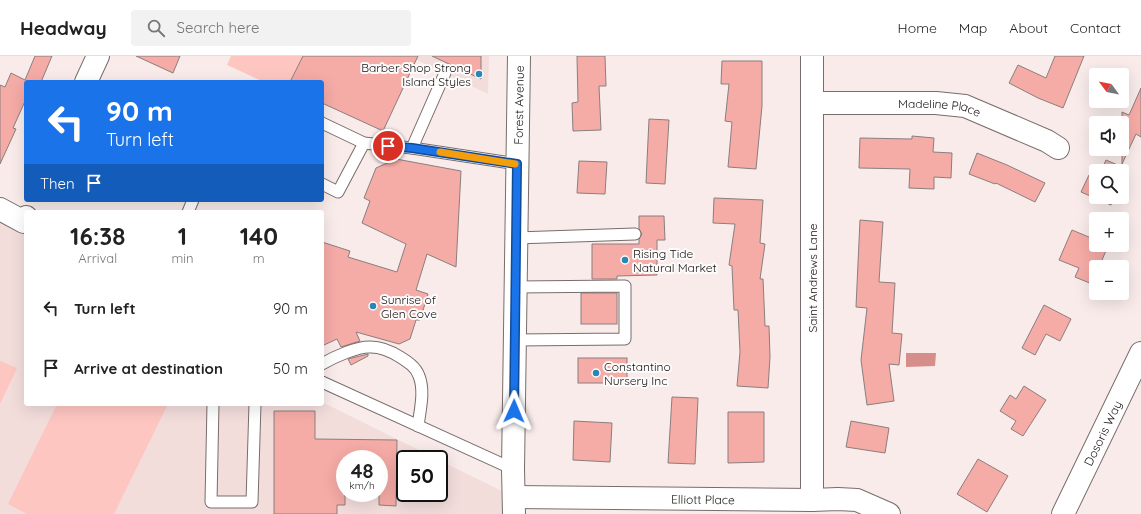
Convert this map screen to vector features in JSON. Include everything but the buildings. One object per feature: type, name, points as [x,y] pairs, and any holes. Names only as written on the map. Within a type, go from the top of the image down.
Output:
[{"type":"street","points":[[87,80],[98,56]]},
{"type":"street","name":"Forest Avenue","points":[[514,506],[515,286],[519,56]]},
{"type":"street","name":"Saint Andrews Lane","points":[[812,56],[812,500]]},
{"type":"street","name":"Madeline Place","points":[[812,103],[936,103],[965,106],[1047,141],[1058,148]]},
{"type":"street","points":[[0,210],[24,216]]},
{"type":"street","name":"Dosoris Way","points":[[1063,514],[1140,358]]},
{"type":"street","name":"Elliott Place","points":[[514,506],[812,500],[838,498],[857,500],[889,514]]},
{"type":"lane","points":[[412,148],[445,73]]},
{"type":"lane","points":[[324,124],[364,143],[412,148],[517,164]]},
{"type":"lane","points":[[324,185],[338,192],[364,143]]},
{"type":"lane","points":[[516,238],[635,234]]},
{"type":"lane","points":[[515,286],[625,286],[625,339],[515,340]]},
{"type":"lane","points":[[324,363],[343,354],[370,346],[383,349],[406,360],[413,366],[422,384],[418,426]]},
{"type":"lane","points":[[324,383],[513,469]]},
{"type":"lane","points":[[213,406],[211,502],[252,502],[254,406]]},
{"type":"shaded area","points":[[231,56],[303,56],[291,80],[260,80],[227,65]]},
{"type":"shaded area","points":[[414,56],[489,56],[488,94],[413,58]]},
{"type":"shaded area","points":[[0,220],[24,233],[24,406],[324,406],[324,403],[419,450],[396,450],[396,502],[448,502],[448,464],[514,497],[514,514],[0,514]]},
{"type":"shaded area","points":[[906,353],[936,353],[935,366],[906,367]]},
{"type":"shaded area","points":[[0,361],[17,368],[0,404]]},
{"type":"shaded area","points":[[56,406],[167,406],[114,514],[27,514],[8,504]]},
{"type":"slow traffic","points":[[440,152],[515,164]]},
{"type":"place","name":"Barber Shop Strong Island Styles","points":[[479,74]]},
{"type":"place","name":"Rising Tide Natural Market","points":[[625,260]]},
{"type":"place","name":"Sunrise of Glen Cove","points":[[373,306]]},
{"type":"place","name":"Constantino Nursery Inc","points":[[596,373]]},
{"type":"route","points":[[388,146],[412,148],[517,164],[514,411]]}]
